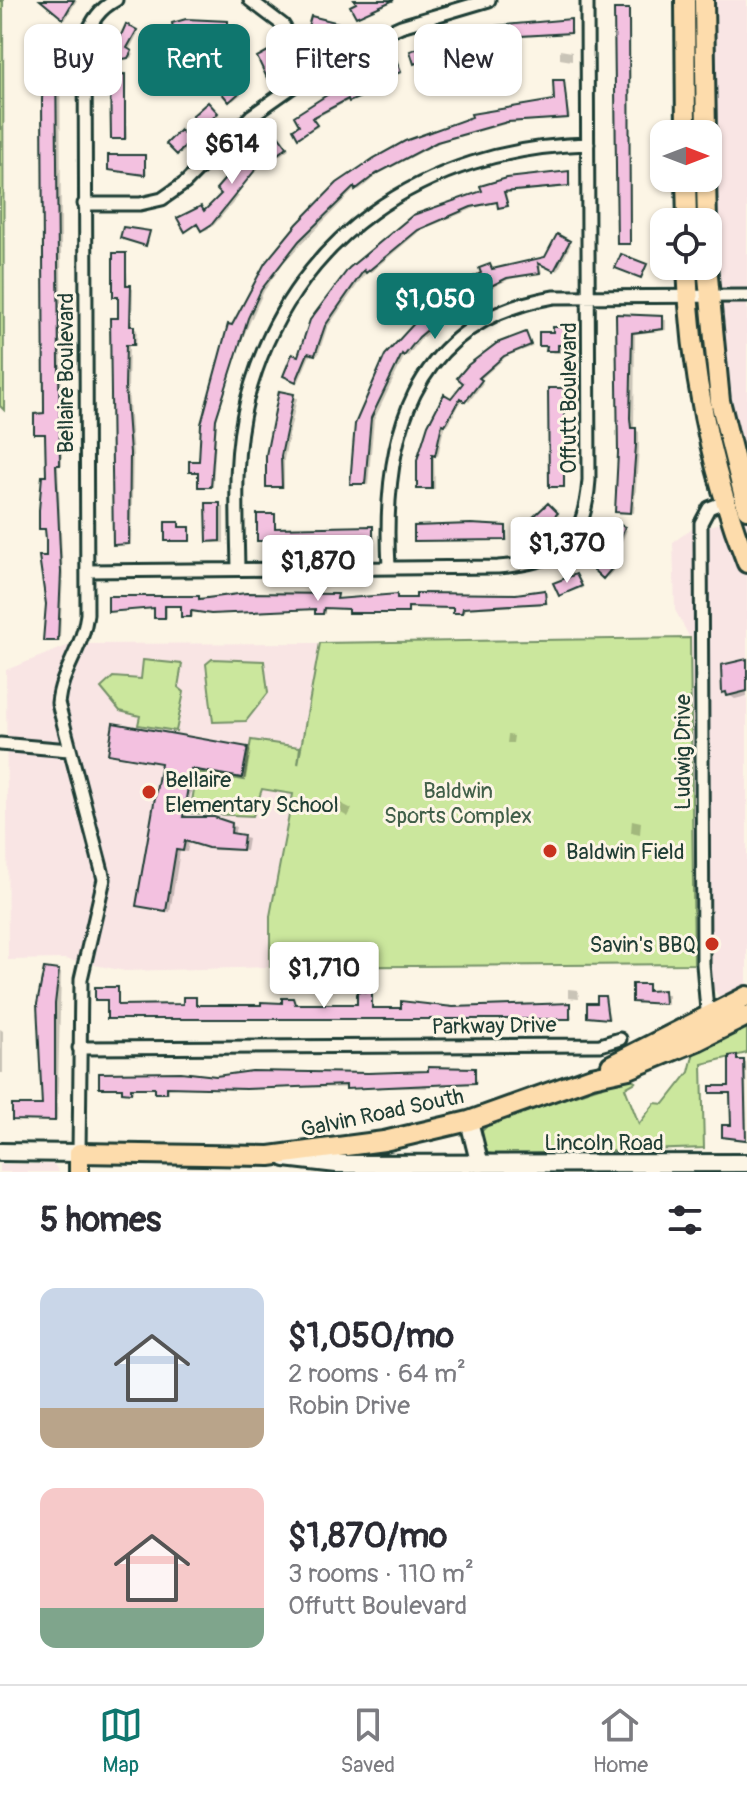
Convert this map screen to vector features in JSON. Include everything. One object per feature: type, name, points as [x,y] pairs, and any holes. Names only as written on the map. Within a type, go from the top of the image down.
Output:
[{"type":"main road","points":[[685,0],[686,120]]},
{"type":"main road","points":[[704,0],[706,120]]},
{"type":"main road","points":[[687,280],[701,397],[725,501],[747,563]]},
{"type":"main road","points":[[707,280],[720,401],[745,502]]},
{"type":"main road","name":"Galvin Road South","points":[[79,1163],[270,1156],[336,1157],[469,1121],[592,1077],[629,1069],[710,1026],[747,996]]},
{"type":"main road","name":"Galvin Road South","points":[[710,1026],[747,1016]]},
{"type":"main road","points":[[469,1121],[480,1170]]},
{"type":"main road","points":[[0,1152],[79,1163]]},
{"type":"main road","name":"Lincoln Road","points":[[336,1157],[480,1170],[747,1163]]},
{"type":"street","name":"Bellaire Boulevard","points":[[79,1163],[83,964],[104,879],[58,703],[63,680],[85,632],[85,38],[92,21],[105,6],[116,0]]},
{"type":"street","points":[[250,0],[282,24]]},
{"type":"street","points":[[398,27],[489,0]]},
{"type":"street","name":"Offutt Boulevard","points":[[87,571],[535,564],[555,555],[582,523],[589,480],[587,0]]},
{"type":"street","points":[[84,204],[140,204],[168,196],[185,183],[251,116],[278,96]]},
{"type":"street","points":[[238,569],[238,455],[247,401],[270,335],[290,299],[316,265],[363,218],[427,178],[482,158],[525,148],[588,144]]},
{"type":"street","points":[[389,567],[390,473],[404,411],[440,355],[473,328],[500,312],[527,302],[589,297],[747,296]]},
{"type":"street","points":[[725,501],[745,502]]},
{"type":"street","name":"Ludwig Drive","points":[[710,1026],[701,523],[709,508],[725,501]]},
{"type":"street","points":[[0,744],[69,750]]},
{"type":"street","name":"Parkway Drive","points":[[79,1048],[600,1045],[620,1039]]},
{"type":"shaded area","points":[[709,0],[747,0],[747,487],[716,337],[712,280],[722,280],[722,208],[711,208],[711,192],[722,192],[722,120],[710,120]]},
{"type":"shaded area","points":[[747,518],[747,989],[724,1003],[694,964],[690,638],[675,610],[673,542],[692,529]]},
{"type":"shaded area","name":"Bellaire Elementary School","points":[[320,643],[270,916],[270,967],[125,971],[64,959],[8,960],[6,670],[72,644]]},
{"type":"shaded area","points":[[0,1164],[54,1164],[59,1172],[0,1172]]},
{"type":"green space","points":[[0,0],[3,0],[4,410],[0,406]]},
{"type":"green space","name":"Baldwin Sports Complex","points":[[690,638],[694,964],[270,967],[270,916],[293,794],[262,789],[253,816],[190,813],[197,772],[244,780],[251,740],[300,747],[298,764],[320,643]]},
{"type":"green space","points":[[212,659],[264,661],[268,693],[246,721],[213,722],[206,664]]},
{"type":"green space","points":[[143,660],[182,664],[178,687],[184,692],[176,731],[138,725],[140,716],[120,711],[101,688],[113,677],[141,679]]},
{"type":"green space","points":[[747,1022],[747,1053],[702,1064],[704,1148],[498,1155],[487,1153],[480,1141],[482,1131],[489,1124],[629,1077],[636,1082],[625,1088],[639,1124],[655,1103],[664,1104],[689,1072],[695,1048]]},
{"type":"building","points":[[40,0],[74,0],[63,19]]},
{"type":"building","points":[[354,0],[394,0],[356,17],[350,6],[356,3]]},
{"type":"building","points":[[614,9],[629,9],[630,244],[617,244]]},
{"type":"building","points":[[311,16],[339,23],[339,24],[309,24]]},
{"type":"building","points":[[186,19],[228,21],[228,24],[172,23]]},
{"type":"building","points":[[571,19],[571,33],[522,36],[522,24],[517,24]]},
{"type":"building","points":[[126,24],[137,30],[127,48],[132,51],[128,58],[123,59],[122,58],[122,33]]},
{"type":"building","points":[[266,52],[266,76],[257,57]]},
{"type":"building","points":[[122,74],[125,74],[125,139],[111,139],[110,96],[122,96]]},
{"type":"building","points":[[553,80],[564,80],[568,118],[507,122],[437,142],[376,174],[355,190],[354,187],[299,241],[261,290],[248,318],[216,419],[211,487],[198,487],[198,472],[189,472],[189,461],[199,461],[201,424],[228,324],[232,325],[265,263],[297,224],[337,183],[374,158],[405,141],[472,117],[471,114],[554,100]]},
{"type":"building","points":[[42,96],[56,96],[60,465],[56,465],[61,572],[58,641],[43,641],[46,604],[39,556],[46,556],[46,539],[45,529],[39,529],[39,510],[42,476],[46,476],[45,434],[34,434],[34,414],[44,413]]},
{"type":"building","points":[[325,96],[363,96],[349,102],[348,99],[312,118],[317,125],[298,138],[293,129],[299,125],[294,116]]},
{"type":"building","points":[[208,102],[218,113],[203,128],[192,116]]},
{"type":"building","points":[[180,130],[191,140],[177,155],[166,144]]},
{"type":"building","points":[[276,132],[287,147],[266,163],[264,159],[212,224],[201,231],[197,224],[185,232],[177,218],[201,206],[204,211],[221,194],[216,189],[249,152],[253,156],[269,144],[266,139]]},
{"type":"building","points":[[108,155],[145,155],[145,175],[108,170]]},
{"type":"building","points":[[569,171],[569,186],[504,192],[508,206],[498,208],[497,202],[471,207],[418,230],[366,273],[364,270],[325,326],[315,355],[308,353],[296,382],[283,376],[292,354],[298,356],[310,320],[349,268],[413,215],[482,191],[480,186],[507,178]]},
{"type":"building","points":[[123,227],[150,231],[146,246],[120,238]]},
{"type":"building","points":[[557,234],[570,241],[554,271],[538,263],[540,273],[507,278],[487,288],[486,285],[474,289],[456,301],[458,304],[419,337],[404,356],[402,354],[371,418],[365,484],[350,484],[355,424],[385,355],[442,293],[481,273],[479,268],[490,264],[492,269],[545,257]]},
{"type":"building","points":[[113,253],[126,253],[126,285],[131,285],[130,326],[134,326],[134,345],[126,345],[129,544],[113,545],[110,318],[118,318],[118,297],[113,297]]},
{"type":"building","points":[[621,254],[647,264],[641,278],[615,268]]},
{"type":"building","points":[[616,314],[663,316],[663,329],[632,333],[630,418],[631,428],[636,428],[636,445],[631,513],[615,512],[618,453]]},
{"type":"building","points":[[553,327],[567,327],[567,345],[558,345],[558,351],[546,351],[547,346],[539,346],[539,332],[553,332]]},
{"type":"building","points":[[526,332],[531,345],[504,356],[479,378],[482,380],[465,402],[460,398],[445,425],[442,424],[435,456],[432,455],[432,489],[417,489],[417,460],[428,425],[444,394],[451,398],[463,383],[457,378],[468,365],[497,343]]},
{"type":"building","points":[[548,388],[564,388],[564,487],[549,487]]},
{"type":"building","points":[[279,391],[294,394],[281,456],[282,487],[266,487],[266,455]]},
{"type":"building","points":[[206,503],[220,503],[220,541],[207,542]]},
{"type":"building","points":[[548,503],[558,513],[538,532],[528,522]]},
{"type":"building","points":[[257,514],[275,514],[275,528],[373,526],[373,541],[257,541]]},
{"type":"building","points":[[611,521],[625,527],[610,562],[614,566],[603,579],[587,564],[599,551]]},
{"type":"building","points":[[165,522],[179,522],[179,527],[190,527],[190,541],[165,541]]},
{"type":"building","points":[[414,526],[506,526],[506,540],[414,541]]},
{"type":"building","points":[[576,574],[582,586],[559,596],[553,583]]},
{"type":"building","points":[[545,590],[546,603],[463,608],[462,613],[453,613],[453,608],[408,607],[408,613],[348,613],[348,609],[324,608],[323,614],[315,614],[315,609],[211,614],[191,611],[191,617],[181,617],[181,606],[165,606],[165,618],[154,618],[154,608],[108,612],[108,596],[199,596],[199,599],[246,593],[338,594],[337,599],[397,594],[397,598],[416,598],[416,593],[516,594]]},
{"type":"building","points":[[747,659],[747,691],[727,696],[726,692],[722,693],[721,665]]},
{"type":"building","name":"Bellaire Elementary School","points":[[113,723],[248,747],[242,778],[191,769],[183,817],[214,817],[232,823],[231,833],[244,835],[242,850],[208,848],[185,841],[183,851],[176,850],[166,911],[136,906],[161,763],[108,754]]},
{"type":"building","points":[[44,968],[59,970],[55,1004],[55,1121],[12,1120],[12,1105],[42,1105],[37,1004]]},
{"type":"building","points":[[632,984],[648,984],[648,991],[664,990],[665,1004],[632,1002]]},
{"type":"building","points":[[95,987],[118,987],[118,1005],[183,1004],[183,997],[196,997],[196,1005],[261,1005],[261,1002],[282,1003],[282,998],[293,998],[295,1004],[357,1004],[357,991],[372,992],[372,1008],[401,1008],[401,1001],[453,1007],[570,1003],[570,1019],[107,1019],[107,1000],[95,1000]]},
{"type":"building","points":[[597,996],[605,996],[608,1019],[587,1017],[587,1003],[597,1003]]},
{"type":"building","points":[[737,1055],[737,1060],[744,1060],[746,1140],[722,1137],[722,1125],[731,1125],[730,1093],[710,1093],[710,1086],[729,1086],[729,1056]]},
{"type":"building","points":[[428,1067],[475,1068],[475,1083],[346,1089],[346,1085],[246,1089],[167,1087],[167,1093],[155,1093],[155,1088],[131,1088],[131,1093],[122,1092],[122,1088],[99,1088],[99,1073],[181,1072],[216,1076],[252,1071],[428,1071]]},
{"type":"place","name":"Bellaire Elementary School","points":[[149,792]]},
{"type":"place","name":"Baldwin Field","points":[[550,851]]},
{"type":"place","name":"Savin's BBQ","points":[[712,944]]}]
